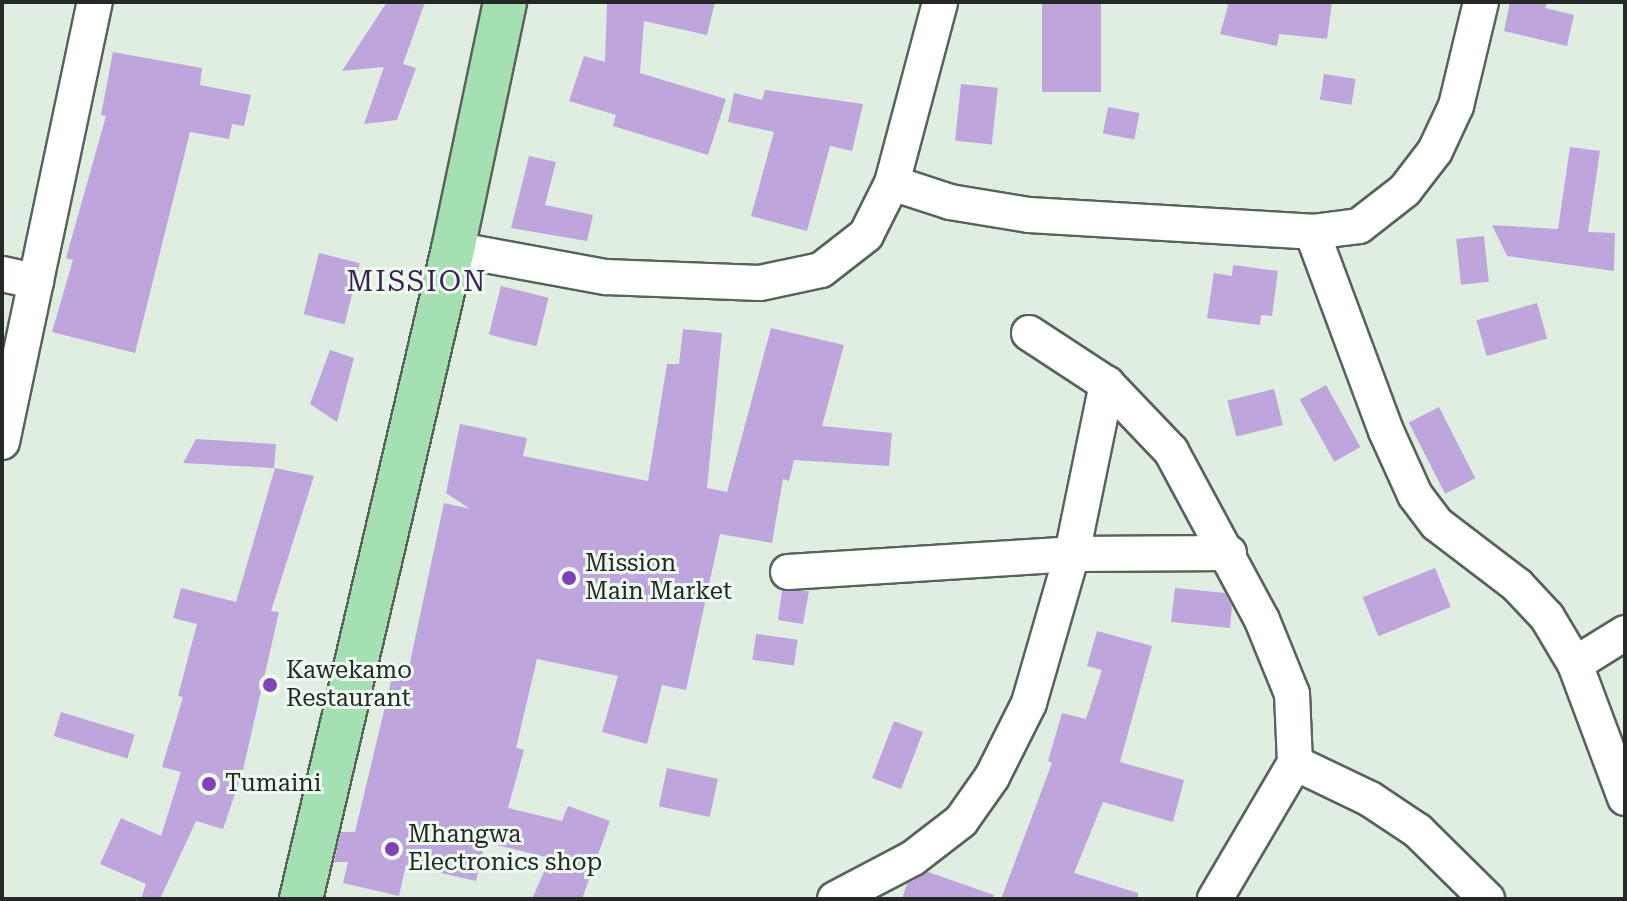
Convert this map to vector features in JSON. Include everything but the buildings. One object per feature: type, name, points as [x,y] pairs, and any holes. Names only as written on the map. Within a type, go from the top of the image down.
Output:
[{"type":"main road","points":[[301,899],[453,249],[505,2]]},
{"type":"street","points":[[2,442],[95,2]]},
{"type":"street","points":[[453,249],[606,277],[760,283],[821,270],[866,235],[892,183],[940,2]]},
{"type":"street","points":[[892,183],[950,202],[1029,215],[1312,232],[1359,226],[1405,190],[1435,151],[1456,106],[1481,2]]},
{"type":"street","points":[[1312,232],[1386,431],[1415,495],[1437,524],[1517,585],[1547,617],[1575,664],[1625,798]]},
{"type":"street","points":[[2,274],[36,281]]},
{"type":"street","points":[[1029,333],[1107,384],[1171,451],[1229,553],[1292,694],[1295,763],[1215,899]]},
{"type":"street","points":[[835,899],[913,858],[961,821],[992,777],[1029,703],[1072,554],[1107,384]]},
{"type":"street","points":[[788,572],[1072,554],[1229,553]]},
{"type":"street","points":[[1575,664],[1625,633]]},
{"type":"street","points":[[1295,763],[1370,799],[1418,831],[1487,899]]},
{"type":"place","name":"Mission Main Market","points":[[569,578]]},
{"type":"place","name":"Kawekamo Restaurant","points":[[270,685]]},
{"type":"place","name":"Tumaini","points":[[209,784]]},
{"type":"place","name":"Mhangwa Electronics shop","points":[[392,849]]},
{"type":"district","name":"MISSION","points":[[417,282]]}]
